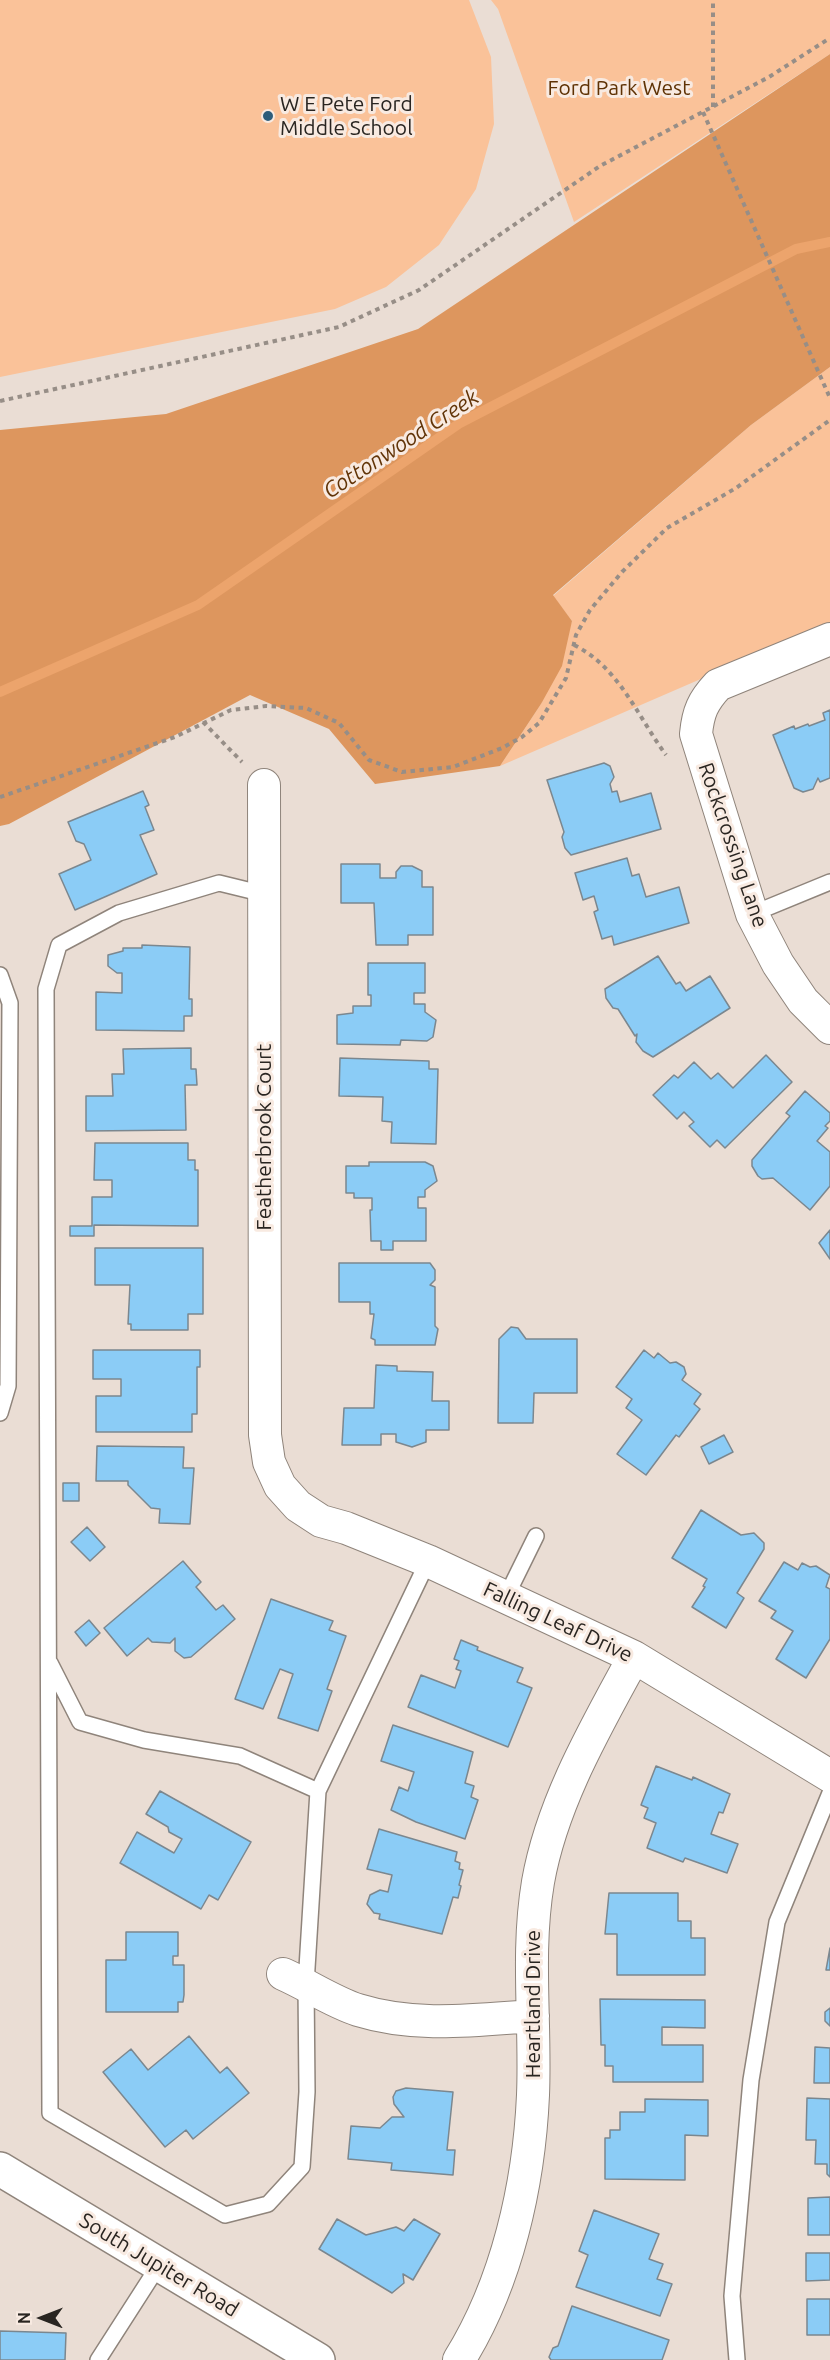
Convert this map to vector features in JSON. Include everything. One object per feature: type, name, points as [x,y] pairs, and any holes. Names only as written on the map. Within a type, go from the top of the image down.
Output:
[{"type":"street","name":"Rockcrossing Lane","points":[[830,639],[718,685],[705,699],[698,713],[696,734],[752,915],[778,964],[797,992],[830,1028]]},
{"type":"street","name":"Featherbrook Court","points":[[264,785],[265,1435],[269,1462],[280,1486]]},
{"type":"street","name":"Falling Leaf Drive","points":[[280,1486],[298,1506],[321,1521],[346,1528],[428,1561],[634,1657],[830,1776]]},
{"type":"street","name":"Heartland Drive","points":[[459,2360],[493,2292],[522,2186],[533,2096],[531,1944],[538,1880],[556,1819],[583,1753],[634,1657]]},
{"type":"street","points":[[294,1979],[357,2009],[401,2020],[440,2023],[533,2016]]},
{"type":"street","name":"South Jupiter Road","points":[[0,2169],[318,2360]]},
{"type":"lane","points":[[752,915],[830,882]]},
{"type":"lane","points":[[264,894],[219,883],[119,913],[59,945],[46,989],[50,2113],[225,2215],[268,2204],[302,2167],[307,2092],[294,1979],[318,1791],[428,1561]]},
{"type":"lane","points":[[0,975],[10,1003],[10,1027],[8,1386],[0,1413]]},
{"type":"lane","points":[[506,1597],[536,1536]]},
{"type":"lane","points":[[48,1659],[80,1722],[144,1740],[240,1756],[318,1791]]},
{"type":"lane","points":[[737,2360],[732,2296],[750,2092],[777,1922],[830,1793]]},
{"type":"lane","points":[[98,2360],[159,2265]]},
{"type":"path","points":[[713,0],[713,107]]},
{"type":"path","points":[[0,401],[339,327],[420,290],[600,166],[769,77],[830,38]]},
{"type":"path","points":[[703,112],[830,398]]},
{"type":"path","points":[[0,797],[176,737],[203,722],[231,711],[266,706],[306,708],[339,723],[369,760],[402,772],[453,767],[502,748],[522,737],[539,723],[566,678],[574,645],[590,610],[622,572],[668,528],[736,488],[830,420]]},
{"type":"path","points":[[574,645],[591,653],[608,669],[668,757],[671,768],[704,761]]},
{"type":"path","points":[[203,722],[264,785]]},
{"type":"green space","name":"W E Pete Ford Middle School","points":[[0,0],[469,0],[491,57],[494,124],[476,189],[439,245],[386,287],[335,309],[0,377]]},
{"type":"green space","name":"Ford Park West","points":[[491,0],[830,0],[830,54],[574,222],[498,9]]},
{"type":"green space","points":[[830,367],[830,623],[500,766],[541,704],[572,621],[553,596],[751,425]]},
{"type":"shaded area","points":[[830,54],[830,367],[751,425],[553,595],[572,621],[562,666],[541,704],[500,766],[375,784],[329,729],[250,695],[9,824],[0,826],[0,430],[166,414],[418,329]]},
{"type":"building","points":[[830,710],[830,778],[820,782],[818,778],[813,789],[803,792],[794,788],[773,735],[794,726],[795,729],[825,720],[823,713]]},
{"type":"building","points":[[604,763],[610,766],[614,777],[610,784],[612,792],[617,791],[620,802],[651,793],[661,829],[571,855],[565,848],[562,837],[564,832],[547,780]]},
{"type":"building","points":[[143,791],[149,805],[145,807],[154,830],[140,835],[157,874],[75,910],[59,874],[91,860],[84,844],[76,841],[68,822]]},
{"type":"building","points":[[627,858],[632,876],[639,874],[646,897],[679,887],[689,923],[614,945],[612,936],[602,939],[594,912],[598,910],[594,896],[583,900],[575,873]]},
{"type":"building","points":[[341,864],[380,864],[380,878],[396,878],[396,872],[401,866],[412,866],[422,871],[422,887],[433,887],[433,935],[408,935],[408,945],[376,945],[374,903],[341,903]]},
{"type":"building","points":[[142,945],[190,947],[189,999],[192,999],[192,1016],[184,1016],[184,1031],[96,1030],[96,992],[122,993],[122,973],[117,973],[108,966],[108,955],[123,951],[123,948],[142,948]]},
{"type":"building","points":[[658,956],[676,984],[680,982],[686,991],[710,976],[730,1008],[653,1057],[643,1051],[636,1042],[637,1034],[635,1036],[618,1009],[613,1008],[606,998],[605,989]]},
{"type":"building","points":[[368,963],[425,963],[425,993],[414,993],[414,1004],[425,1004],[425,1012],[436,1020],[433,1037],[427,1041],[401,1040],[400,1045],[337,1044],[337,1015],[353,1013],[353,1006],[371,1006],[371,995],[368,995]]},
{"type":"building","points":[[191,1048],[191,1069],[196,1069],[197,1085],[185,1085],[186,1130],[86,1131],[86,1096],[113,1096],[112,1074],[124,1074],[123,1049]]},
{"type":"building","points":[[766,1055],[792,1082],[725,1148],[717,1140],[710,1147],[689,1126],[694,1122],[684,1112],[677,1119],[653,1095],[674,1075],[678,1078],[694,1062],[711,1079],[718,1073],[733,1088]]},
{"type":"building","points":[[340,1058],[429,1061],[429,1069],[438,1069],[436,1144],[391,1143],[392,1122],[382,1121],[383,1097],[339,1096]]},
{"type":"building","points":[[805,1091],[830,1113],[830,1121],[825,1126],[828,1128],[817,1141],[830,1152],[830,1186],[810,1210],[773,1178],[762,1179],[758,1176],[752,1166],[752,1160],[790,1116],[786,1113]]},
{"type":"building","points":[[95,1143],[188,1143],[188,1160],[195,1160],[195,1170],[198,1170],[198,1226],[94,1225],[94,1236],[70,1236],[70,1226],[92,1226],[92,1197],[112,1197],[112,1180],[94,1180]]},
{"type":"building","points":[[369,1162],[425,1162],[433,1166],[437,1181],[425,1190],[425,1197],[418,1197],[418,1208],[426,1208],[426,1241],[393,1241],[393,1250],[381,1250],[381,1241],[371,1241],[372,1198],[354,1198],[354,1193],[346,1193],[346,1166],[369,1166]]},
{"type":"building","points":[[830,1230],[830,1259],[819,1243]]},
{"type":"building","points":[[95,1248],[203,1248],[203,1314],[188,1314],[188,1330],[131,1330],[131,1324],[128,1324],[130,1285],[95,1285]]},
{"type":"building","points":[[339,1263],[430,1263],[435,1270],[435,1280],[430,1285],[435,1287],[435,1326],[438,1329],[435,1345],[375,1345],[375,1340],[371,1338],[374,1314],[370,1314],[370,1302],[339,1302]]},
{"type":"building","points":[[511,1327],[518,1328],[526,1339],[577,1339],[577,1393],[534,1393],[533,1423],[498,1423],[499,1339]]},
{"type":"building","points":[[93,1350],[200,1350],[200,1367],[197,1367],[197,1414],[192,1414],[192,1432],[96,1432],[96,1396],[121,1396],[121,1379],[93,1379]]},
{"type":"building","points":[[644,1350],[654,1358],[658,1353],[670,1363],[676,1362],[684,1367],[686,1374],[682,1380],[701,1394],[694,1404],[700,1409],[679,1437],[676,1435],[646,1475],[617,1454],[642,1420],[626,1408],[632,1399],[616,1387]]},
{"type":"building","points":[[376,1365],[397,1366],[397,1371],[433,1372],[432,1401],[449,1401],[449,1430],[426,1430],[426,1442],[412,1447],[396,1442],[396,1434],[381,1434],[381,1445],[342,1445],[344,1408],[374,1408]]},
{"type":"building","points":[[724,1435],[733,1452],[709,1464],[701,1447]]},
{"type":"building","points":[[97,1446],[184,1447],[183,1468],[194,1468],[190,1524],[159,1523],[160,1509],[151,1508],[128,1485],[128,1481],[96,1481]]},
{"type":"building","points":[[63,1483],[79,1483],[79,1501],[63,1501]]},
{"type":"building","points":[[701,1510],[741,1535],[754,1533],[764,1543],[764,1549],[737,1593],[744,1598],[726,1628],[692,1607],[705,1587],[703,1586],[707,1579],[672,1558]]},
{"type":"building","points":[[87,1527],[105,1547],[90,1561],[71,1542]]},
{"type":"building","points":[[183,1561],[201,1582],[196,1587],[216,1610],[223,1605],[235,1619],[191,1657],[184,1658],[175,1651],[175,1638],[170,1643],[152,1642],[148,1638],[127,1656],[104,1628]]},
{"type":"building","points":[[784,1562],[798,1570],[802,1563],[810,1567],[816,1566],[830,1575],[826,1587],[830,1589],[830,1639],[806,1678],[776,1659],[793,1631],[771,1618],[776,1611],[759,1601]]},
{"type":"building","points":[[271,1599],[333,1621],[329,1630],[346,1636],[327,1689],[332,1691],[318,1731],[278,1718],[293,1674],[280,1669],[263,1709],[235,1699]]},
{"type":"building","points":[[89,1620],[100,1633],[86,1646],[75,1632]]},
{"type":"building","points":[[461,1640],[478,1647],[477,1650],[523,1668],[517,1682],[532,1688],[508,1747],[408,1707],[421,1675],[455,1688],[461,1671],[456,1669],[459,1661],[454,1659]]},
{"type":"building","points":[[393,1725],[473,1752],[465,1783],[474,1786],[471,1797],[478,1800],[465,1839],[416,1822],[391,1810],[399,1787],[408,1791],[414,1772],[381,1761]]},
{"type":"building","points":[[656,1766],[692,1780],[693,1777],[730,1794],[723,1813],[719,1812],[711,1834],[738,1844],[727,1873],[685,1858],[683,1862],[647,1848],[656,1823],[644,1818],[648,1808],[641,1805]]},
{"type":"building","points":[[160,1791],[251,1842],[218,1900],[209,1895],[201,1909],[120,1863],[137,1832],[174,1853],[182,1839],[169,1832],[168,1827],[146,1814]]},
{"type":"building","points":[[379,1829],[457,1852],[455,1861],[460,1863],[459,1869],[463,1870],[459,1885],[461,1886],[458,1898],[453,1897],[442,1934],[379,1919],[380,1914],[374,1913],[367,1904],[370,1895],[380,1890],[388,1892],[392,1875],[367,1869]]},
{"type":"building","points":[[609,1893],[678,1893],[678,1921],[691,1921],[691,1938],[705,1938],[705,1975],[617,1975],[617,1934],[605,1934]]},
{"type":"building","points":[[126,1932],[178,1932],[178,1956],[173,1956],[173,1965],[184,1965],[184,1995],[183,2002],[178,2002],[178,2012],[106,2012],[106,1960],[126,1960]]},
{"type":"building","points":[[830,1948],[830,1970],[826,1970]]},
{"type":"building","points":[[600,1999],[705,2000],[705,2028],[662,2027],[662,2045],[703,2045],[703,2082],[613,2082],[613,2066],[605,2066],[605,2045],[601,2045]]},
{"type":"building","points":[[830,2008],[830,2026],[825,2021],[825,2012]]},
{"type":"building","points":[[189,2036],[220,2073],[227,2067],[249,2093],[193,2139],[186,2130],[165,2147],[103,2072],[131,2049],[148,2070]]},
{"type":"building","points":[[815,2047],[830,2048],[830,2083],[814,2083]]},
{"type":"building","points":[[406,2088],[453,2092],[447,2150],[455,2150],[453,2175],[391,2170],[392,2163],[348,2159],[351,2126],[380,2128],[392,2117],[404,2117],[394,2104],[393,2097],[396,2091]]},
{"type":"building","points":[[807,2098],[830,2099],[830,2177],[827,2174],[827,2164],[815,2164],[816,2140],[806,2140]]},
{"type":"building","points":[[645,2099],[708,2100],[708,2136],[685,2135],[685,2180],[605,2179],[605,2138],[610,2138],[610,2130],[620,2130],[620,2112],[645,2112]]},
{"type":"building","points":[[830,2197],[830,2235],[808,2235],[808,2198]]},
{"type":"building","points":[[594,2210],[659,2234],[649,2259],[663,2264],[657,2279],[672,2284],[660,2316],[576,2287],[588,2255],[579,2251]]},
{"type":"building","points":[[337,2219],[366,2235],[396,2227],[404,2231],[414,2219],[440,2234],[413,2280],[403,2274],[404,2283],[392,2293],[319,2249]]},
{"type":"building","points":[[806,2253],[830,2253],[830,2280],[806,2281]]},
{"type":"building","points":[[807,2299],[830,2299],[830,2335],[807,2335]]},
{"type":"building","points":[[572,2306],[669,2340],[662,2360],[551,2360],[549,2357],[553,2348],[558,2346]]},
{"type":"building","points":[[0,2331],[66,2333],[65,2360],[0,2360]]},
{"type":"waterway","name":"Cottonwood Creek","points":[[0,692],[198,605],[460,423],[796,249],[830,242]]},
{"type":"place","name":"W E Pete Ford Middle School","points":[[268,116]]}]
